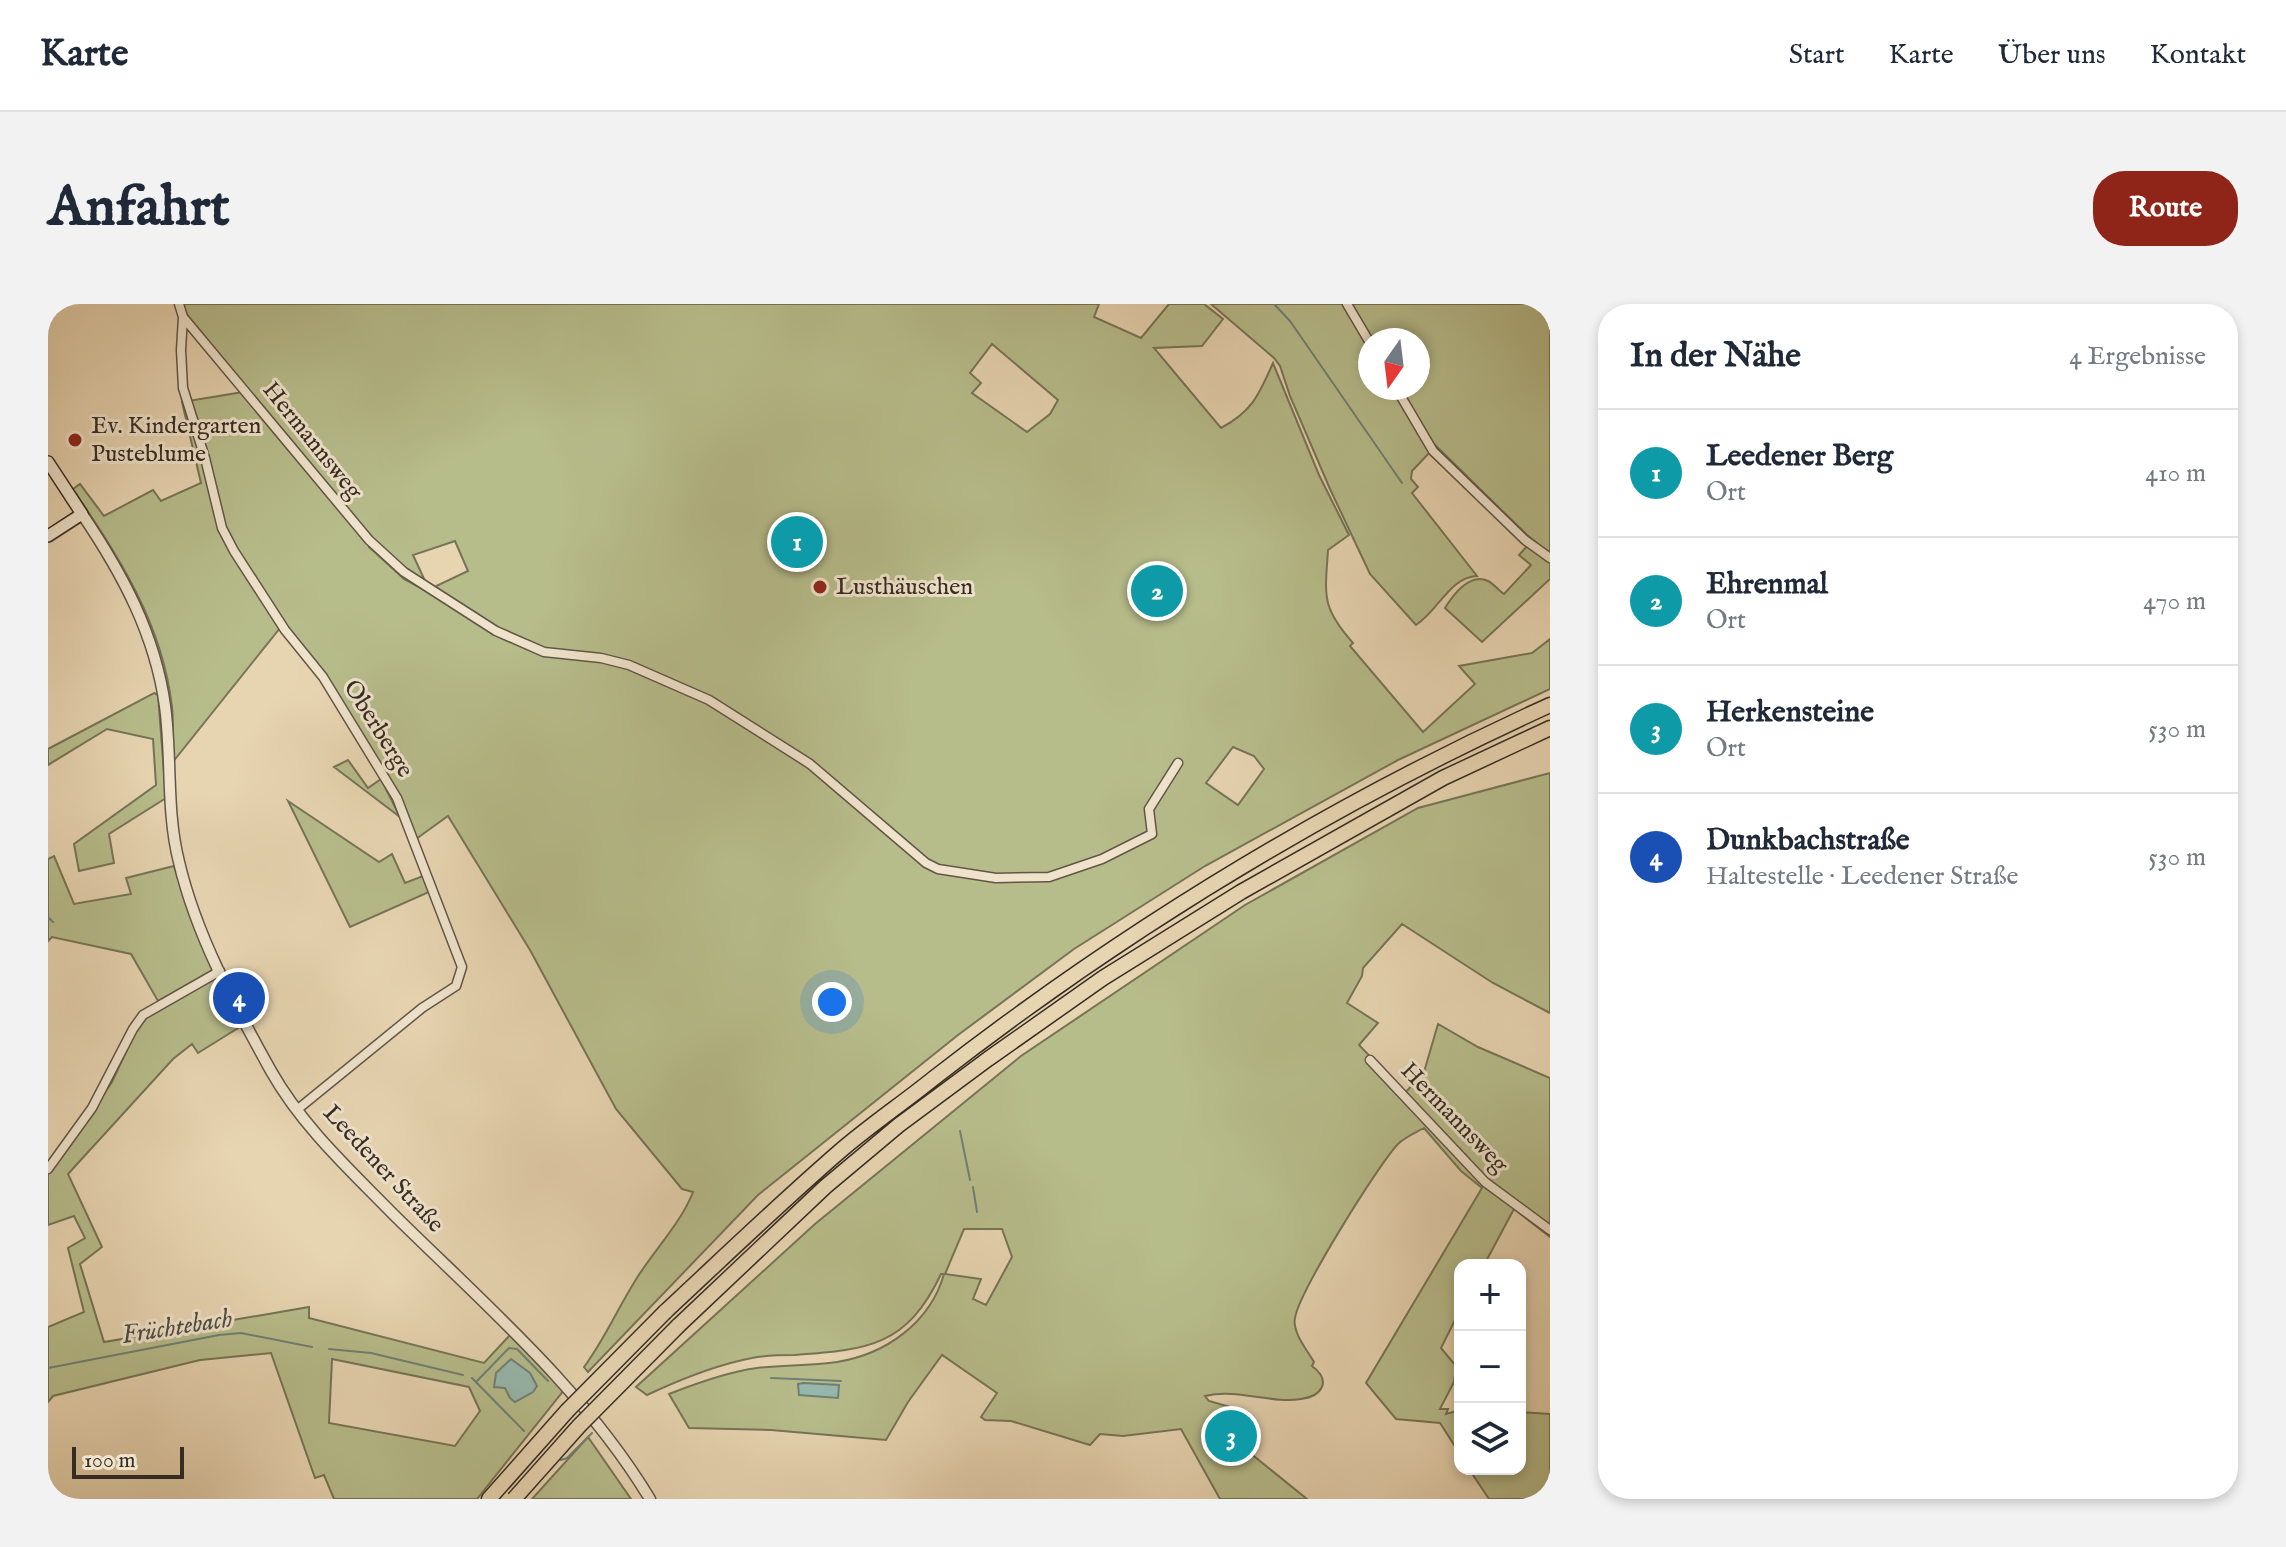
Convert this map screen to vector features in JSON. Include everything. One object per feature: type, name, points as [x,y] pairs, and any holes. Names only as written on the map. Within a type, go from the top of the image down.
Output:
[{"type":"highway","points":[[489,1499],[567,1411],[665,1312],[840,1151],[971,1049],[1087,964],[1266,854],[1457,748],[1550,705]]},
{"type":"highway","points":[[514,1499],[579,1426],[678,1326],[814,1197],[899,1125],[1103,978],[1241,892],[1443,778],[1550,728]]},
{"type":"main road","name":"Leedener Straße","points":[[48,462],[82,514]]},
{"type":"main road","points":[[48,536],[82,514]]},
{"type":"street","name":"Hermannsweg","points":[[179,304],[183,317],[369,540],[404,572],[496,631],[544,652],[615,661],[709,700],[810,764],[915,855],[938,869],[996,878],[1049,877],[1102,859],[1152,834],[1149,809],[1178,763]]},
{"type":"street","points":[[1347,304],[1361,328]]},
{"type":"street","name":"Oberberge","points":[[183,317],[183,388],[205,458],[222,528],[285,630],[323,677],[397,798],[462,967],[456,986],[422,1008],[298,1109]]},
{"type":"street","points":[[1403,400],[1431,448],[1525,540],[1550,558]]},
{"type":"street","name":"Leedener Straße","points":[[82,514],[117,569],[152,643],[165,708],[178,861],[193,912],[273,1074],[323,1144],[564,1383],[650,1499]]},
{"type":"street","points":[[48,1169],[92,1108],[143,1015],[220,971]]},
{"type":"street","name":"Hermannsweg","points":[[1370,1060],[1485,1182],[1550,1230]]},
{"type":"green space","points":[[183,304],[1099,304],[1094,317],[1141,338],[1169,304],[1204,304],[1223,319],[1202,346],[1154,348],[1221,428],[1241,415],[1254,401],[1273,363],[1319,475],[1349,535],[1328,550],[1326,590],[1330,610],[1353,643],[1350,646],[1423,732],[1475,684],[1459,666],[1532,653],[1550,639],[1550,689],[1398,760],[1205,866],[1074,949],[958,1035],[758,1195],[588,1372],[584,1367],[635,1281],[681,1216],[693,1192],[682,1189],[616,1109],[530,950],[448,816],[416,839],[396,789],[273,605],[280,628],[172,763],[172,707],[159,647],[122,566],[73,489],[80,484],[104,516],[153,490],[161,501],[201,483],[182,402],[249,391],[187,315]],"holes":[[[992,344],[1058,400],[1050,414],[1027,432],[972,393],[981,383],[970,373]],[[455,541],[468,571],[426,591],[404,579],[369,547],[373,543],[426,583],[413,555]],[[1233,747],[1254,756],[1264,769],[1238,805],[1206,783]]]},
{"type":"green space","points":[[1211,304],[1345,304],[1359,328],[1358,400],[1401,400],[1431,451],[1412,471],[1411,479],[1418,487],[1412,493],[1477,576],[1459,582],[1416,625],[1370,574],[1274,358]]},
{"type":"green space","points":[[1350,304],[1550,304],[1550,554],[1432,442],[1407,400],[1430,400],[1430,328],[1365,328]]},
{"type":"green space","points":[[1529,544],[1550,562],[1550,579],[1482,642],[1445,608],[1457,591],[1475,580],[1488,581],[1504,594],[1531,565],[1519,555]]},
{"type":"green space","points":[[154,693],[158,695],[166,798],[109,834],[114,863],[79,871],[74,844],[156,785],[153,739],[107,729],[48,765],[48,749]]},
{"type":"green space","points":[[348,760],[368,788],[381,779],[400,817],[334,767]]},
{"type":"green space","points":[[1550,773],[1550,1013],[1493,983],[1402,924],[1363,968],[1362,976],[1347,1003],[1378,1023],[1359,1045],[1405,1093],[1424,1072],[1438,1024],[1478,1047],[1550,1078],[1550,1237],[1514,1209],[1487,1259],[1454,1259],[1454,1322],[1441,1348],[1454,1364],[1454,1382],[1440,1409],[1448,1409],[1446,1414],[1454,1412],[1454,1445],[1440,1423],[1396,1419],[1366,1383],[1482,1188],[1461,1171],[1424,1128],[1407,1137],[1388,1156],[1340,1229],[1300,1304],[1295,1318],[1296,1329],[1314,1362],[1312,1366],[1322,1377],[1319,1391],[1308,1397],[1290,1400],[1230,1394],[1205,1396],[1209,1401],[1247,1412],[1224,1432],[1307,1499],[1220,1499],[1181,1429],[1123,1436],[1100,1434],[1090,1445],[1011,1421],[985,1420],[981,1417],[997,1393],[942,1355],[908,1402],[886,1440],[771,1430],[689,1428],[669,1394],[712,1378],[746,1370],[837,1362],[872,1352],[889,1344],[917,1321],[937,1292],[944,1274],[941,1274],[914,1316],[883,1340],[844,1350],[738,1361],[698,1373],[647,1395],[636,1387],[815,1224],[1021,1056],[1245,905],[1418,808]],"holes":[[[964,1229],[1002,1229],[1012,1257],[986,1305],[973,1299],[981,1279],[945,1274]]]},
{"type":"green space","points":[[288,801],[379,862],[392,854],[405,883],[423,876],[429,892],[350,927]]},
{"type":"green space","points":[[54,856],[74,904],[131,894],[126,878],[174,866],[188,909],[214,969],[158,1001],[131,954],[52,937],[48,941],[48,859]]},
{"type":"green space","points":[[216,978],[243,1025],[198,1053],[192,1044],[173,1059],[68,1174],[102,1247],[80,1264],[104,1342],[309,1307],[309,1318],[484,1363],[510,1335],[564,1390],[477,1499],[334,1499],[324,1475],[315,1478],[271,1353],[200,1360],[53,1396],[48,1402],[48,1327],[84,1312],[68,1248],[85,1238],[74,1216],[48,1225],[48,1174],[112,1082],[136,1030],[145,1018]],"holes":[[[332,1359],[469,1387],[480,1411],[455,1446],[329,1423]]]},
{"type":"green space","points":[[1526,1412],[1550,1414],[1550,1499],[1489,1499],[1473,1475],[1526,1475]]},
{"type":"green space","points":[[588,1437],[631,1499],[532,1499]]},
{"type":"water","points":[[511,1359],[530,1373],[537,1386],[533,1392],[515,1402],[505,1388],[494,1387],[496,1373]]},
{"type":"water","points":[[798,1384],[839,1385],[838,1398],[799,1395]]},
{"type":"waterway","points":[[1274,304],[1290,321],[1402,483]]},
{"type":"waterway","points":[[48,917],[53,922]]},
{"type":"waterway","points":[[960,1131],[970,1180]]},
{"type":"waterway","points":[[973,1187],[977,1212]]},
{"type":"waterway","name":"Früchtebach","points":[[48,1368],[241,1333],[312,1347]]},
{"type":"waterway","points":[[477,1381],[509,1348],[517,1349],[548,1381]]},
{"type":"waterway","name":"Früchtebach","points":[[329,1349],[371,1353],[463,1375]]},
{"type":"waterway","name":"Früchtebach","points":[[472,1378],[524,1431]]},
{"type":"waterway","points":[[771,1378],[841,1381]]},
{"type":"waterway","name":"Früchtebach","points":[[561,1460],[567,1458],[592,1433]]},
{"type":"place","name":"Ev. Kindergarten Pusteblume","points":[[75,440]]},
{"type":"place","name":"Leedener Berg","points":[[797,542]]},
{"type":"place","name":"Lusthäuschen","points":[[820,587]]},
{"type":"place","name":"Ehrenmal","points":[[1157,591]]},
{"type":"place","name":"Dunkbachstraße","points":[[239,998]]},
{"type":"place","name":"Herkensteine","points":[[1231,1436]]}]
